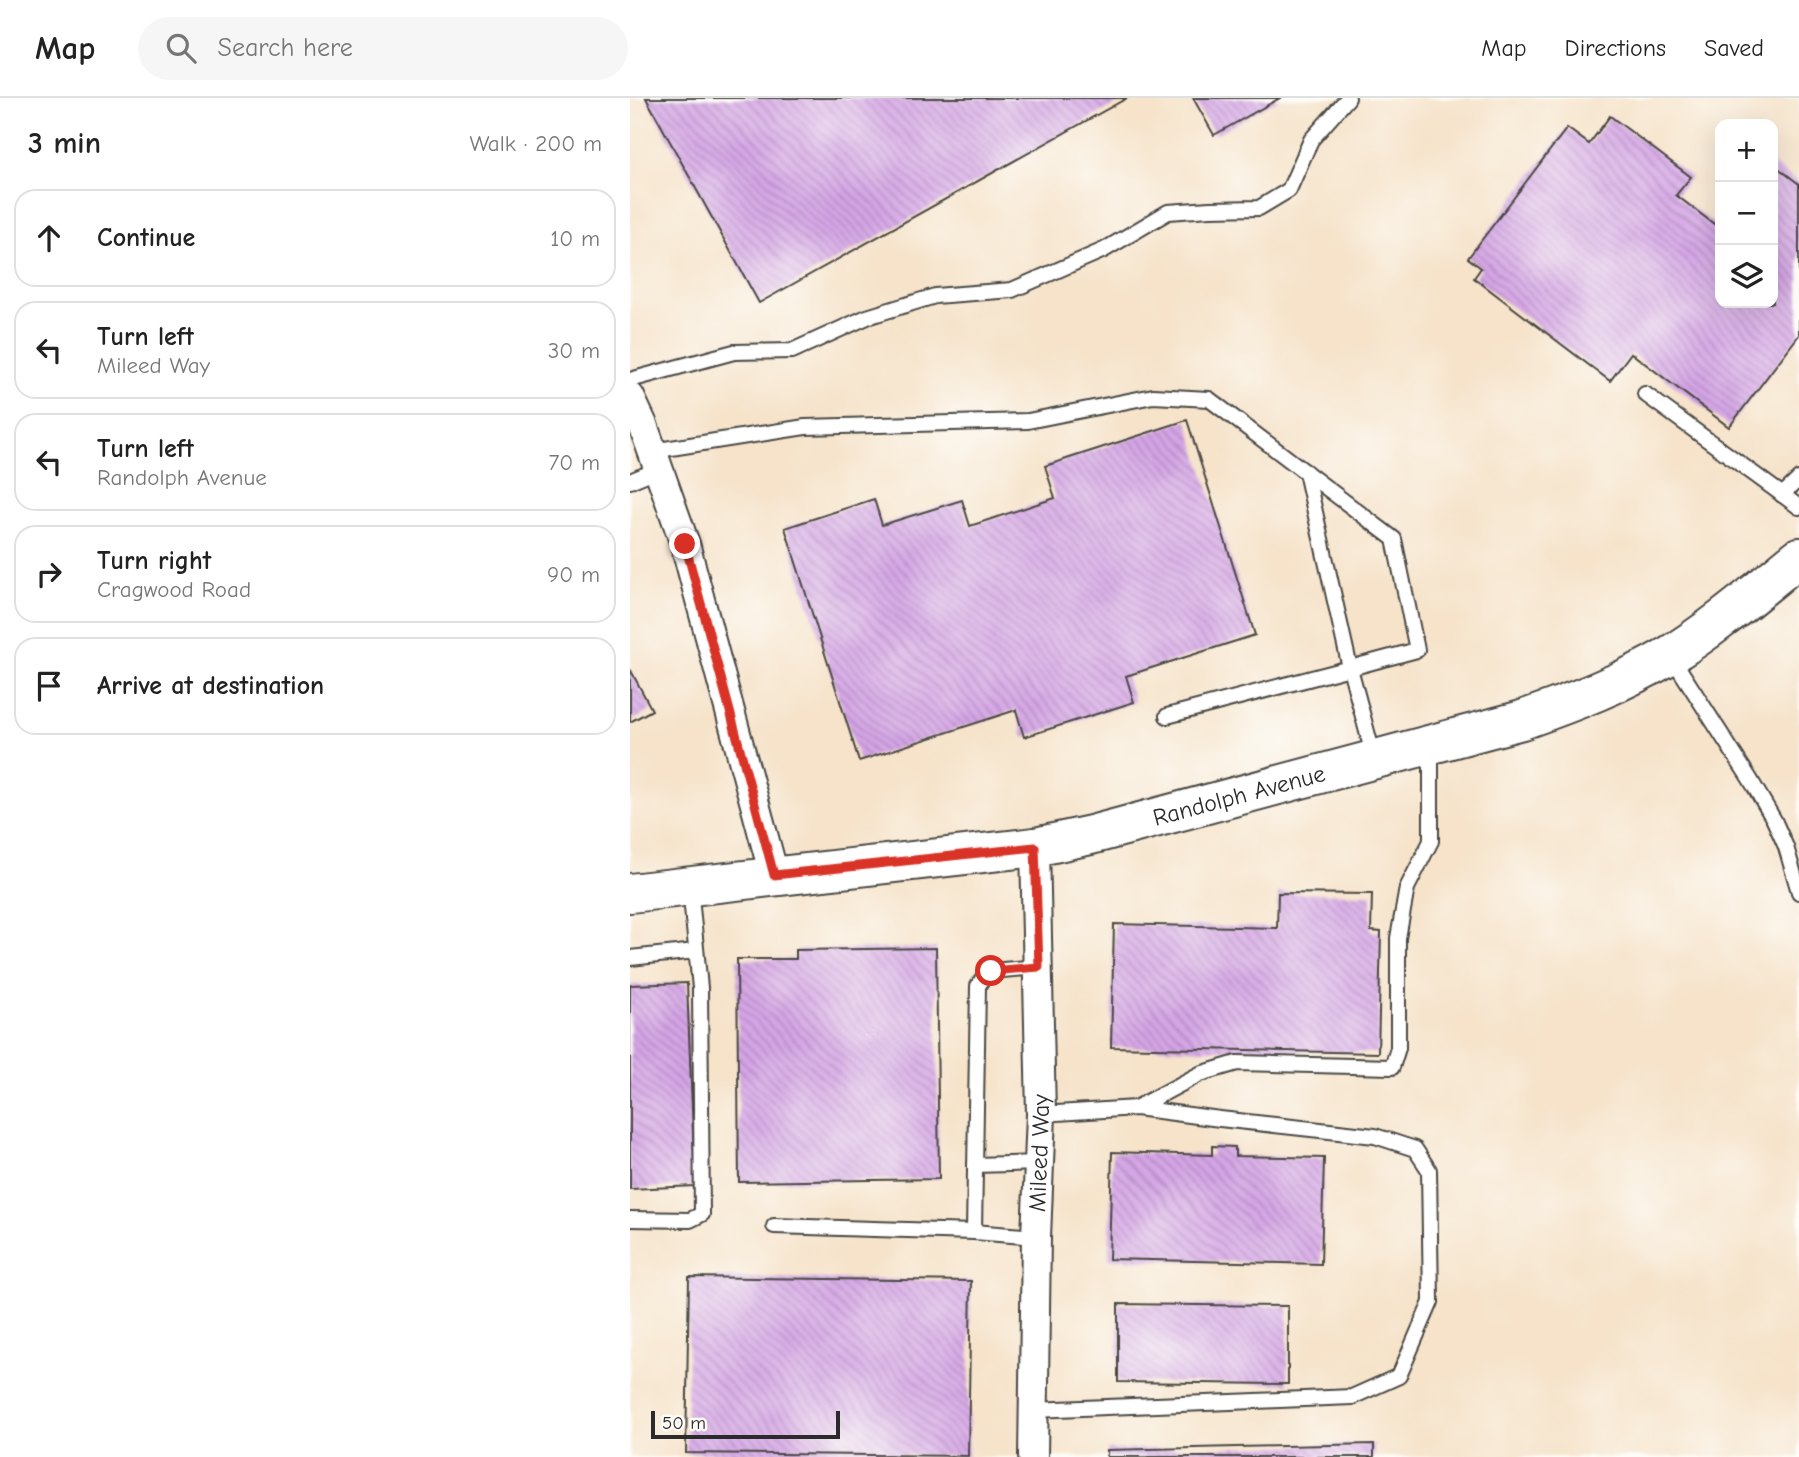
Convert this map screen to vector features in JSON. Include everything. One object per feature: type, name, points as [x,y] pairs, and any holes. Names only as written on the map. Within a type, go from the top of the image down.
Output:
[{"type":"main road","name":"Randolph Avenue","points":[[630,892],[1035,847],[1091,835],[1521,720],[1622,681],[1671,655],[1729,614],[1799,557]]},
{"type":"street","points":[[630,397],[685,544],[774,875]]},
{"type":"street","name":"Mileed Way","points":[[1032,1457],[1041,1114],[1035,847]]},
{"type":"lane","points":[[630,380],[734,352],[792,351],[867,317],[934,296],[1012,290],[1104,250],[1168,212],[1259,208],[1289,190],[1311,140],[1348,98]]},
{"type":"lane","points":[[1645,394],[1799,507]]},
{"type":"lane","points":[[630,481],[655,460],[805,428],[1028,421],[1153,396],[1209,399],[1394,539],[1417,650],[1167,716]]},
{"type":"lane","points":[[1306,472],[1350,668],[1374,758]]},
{"type":"lane","points":[[1782,495],[1799,479]]},
{"type":"lane","points":[[1671,655],[1751,779],[1774,820],[1786,847],[1799,892]]},
{"type":"lane","points":[[1136,1108],[1200,1074],[1237,1063],[1392,1067],[1398,1048],[1398,938],[1407,888],[1431,841],[1431,744]]},
{"type":"lane","points":[[630,1219],[690,1220],[702,1214],[700,988],[690,886]]},
{"type":"lane","points":[[630,958],[696,951]]},
{"type":"lane","points":[[974,1232],[978,986],[991,971],[1039,967]]},
{"type":"lane","points":[[1033,1410],[1352,1397],[1399,1376],[1431,1302],[1429,1170],[1415,1149],[1375,1136],[1136,1108],[1041,1114]]},
{"type":"lane","points":[[975,1165],[1038,1163]]},
{"type":"lane","points":[[774,1226],[974,1232],[1036,1237]]},
{"type":"building","points":[[646,98],[1127,98],[759,303]]},
{"type":"building","points":[[1193,98],[1280,98],[1214,135]]},
{"type":"building","points":[[1610,116],[1691,177],[1676,195],[1715,223],[1715,308],[1778,308],[1778,168],[1799,184],[1799,335],[1729,427],[1631,353],[1610,381],[1474,278],[1481,268],[1468,258],[1567,128],[1589,144]]},
{"type":"building","points":[[1187,420],[1255,635],[1126,676],[1134,702],[1024,737],[1016,710],[859,761],[785,528],[874,499],[882,525],[962,500],[970,526],[1055,498],[1045,466]]},
{"type":"building","points":[[630,669],[652,710],[630,722]]},
{"type":"building","points":[[1278,893],[1372,894],[1371,931],[1381,932],[1378,1053],[1111,1047],[1114,924],[1277,928]]},
{"type":"building","points":[[936,948],[939,1179],[739,1182],[737,959],[796,959],[796,950]]},
{"type":"building","points":[[687,983],[695,1186],[630,1189],[630,985]]},
{"type":"building","points":[[1212,1146],[1235,1147],[1235,1156],[1324,1158],[1321,1264],[1109,1259],[1112,1152],[1212,1155]]},
{"type":"building","points":[[689,1277],[971,1281],[968,1456],[686,1453]]},
{"type":"building","points":[[1118,1304],[1288,1306],[1288,1384],[1118,1382]]},
{"type":"building","points":[[1374,1444],[1374,1457],[1107,1457],[1107,1450]]},
{"type":"route","points":[[685,544],[774,875],[1035,847],[1039,967],[991,971]]}]
